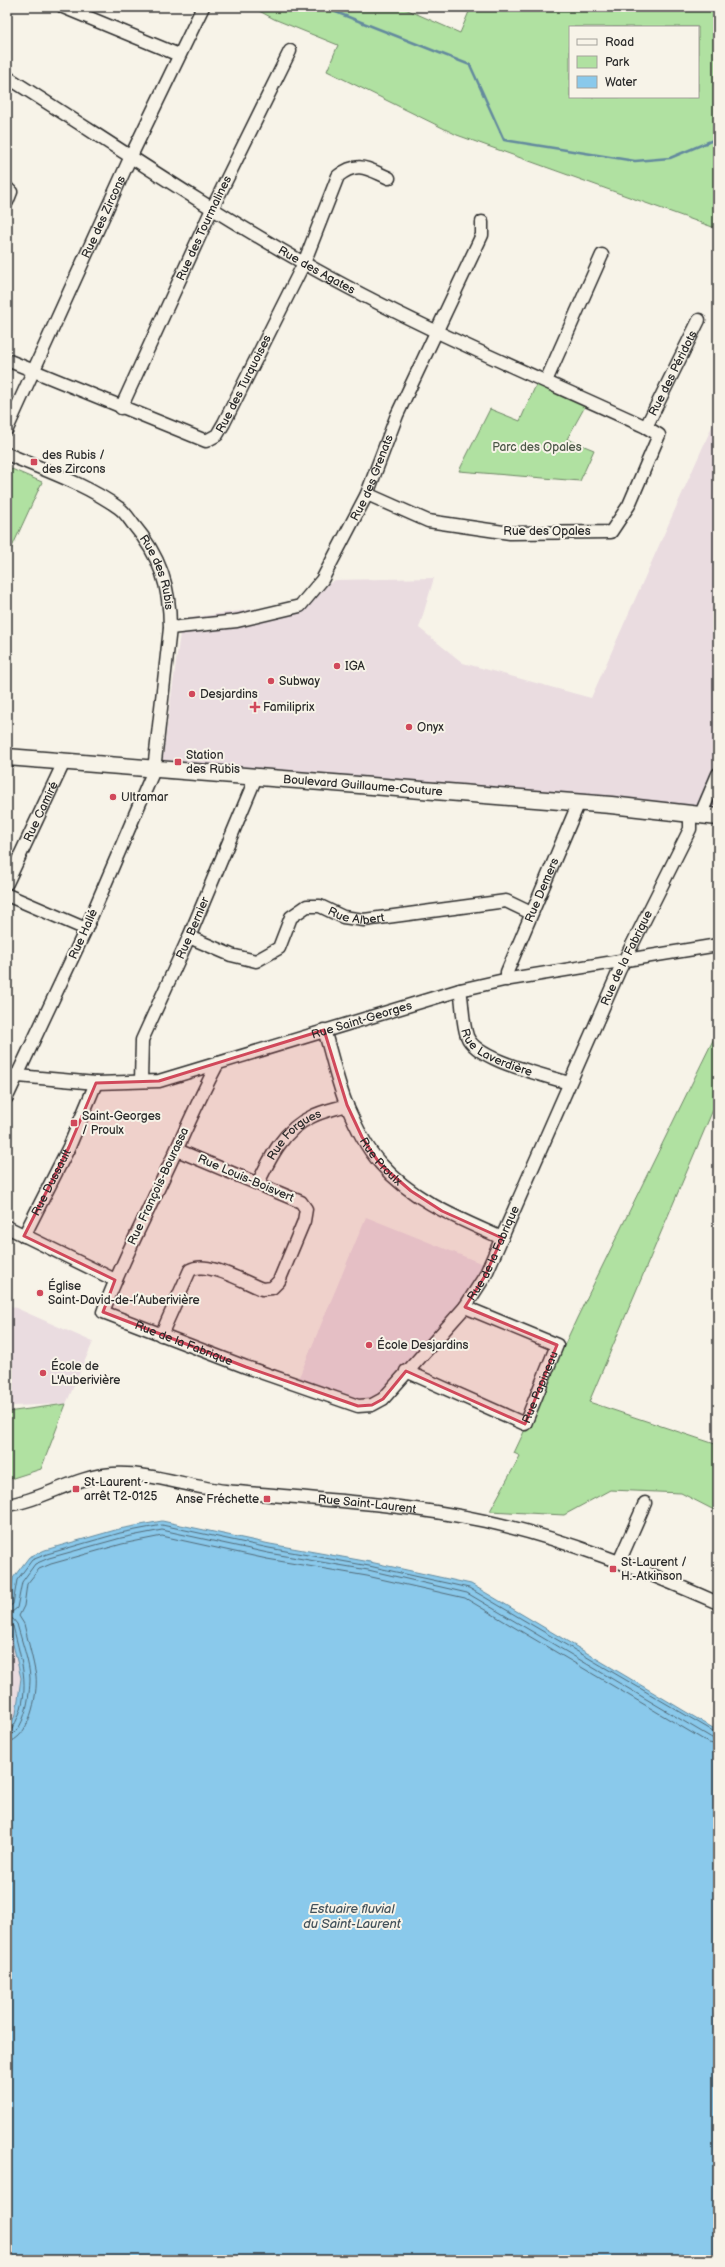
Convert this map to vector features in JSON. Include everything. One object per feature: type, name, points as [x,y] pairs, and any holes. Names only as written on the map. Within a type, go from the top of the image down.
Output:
[{"type":"main road","name":"Boulevard Guillaume-Couture","points":[[7,757],[154,770],[579,802],[695,815],[718,816]]},
{"type":"street","points":[[63,7],[179,55]]},
{"type":"street","name":"Rue des Zircons","points":[[7,429],[131,156],[203,7]]},
{"type":"street","name":"Rue des Tourmalines","points":[[121,408],[212,209],[290,51]]},
{"type":"street","name":"Rue des Agates","points":[[7,77],[212,209],[304,263],[436,331],[646,427]]},
{"type":"street","name":"Rue des Turquoises","points":[[7,360],[121,408],[206,441],[217,435],[304,263],[338,176],[349,167],[363,167],[389,178]]},
{"type":"street","points":[[7,188],[11,192],[7,202]]},
{"type":"street","name":"Rue des Grenats","points":[[170,628],[237,621],[300,606],[322,580],[367,494],[397,415],[482,235],[482,222]]},
{"type":"street","points":[[546,381],[602,255]]},
{"type":"street","name":"Rue des Péridots","points":[[646,427],[699,320]]},
{"type":"street","name":"Rue des Opales","points":[[367,494],[428,521],[510,533],[611,532],[629,505],[659,435],[646,427]]},
{"type":"street","name":"Rue des Rubis","points":[[7,454],[80,486],[120,509],[150,544],[165,579],[170,610],[170,628],[154,770]]},
{"type":"street","name":"Rue Camiré","points":[[7,883],[64,762]]},
{"type":"street","name":"Rue Hallé","points":[[7,1097],[12,1075],[86,929],[154,770]]},
{"type":"street","name":"Rue de la Fabrique","points":[[103,1312],[246,1367],[358,1406],[372,1405],[383,1399],[406,1371],[465,1307],[485,1276],[624,960],[690,829],[695,815],[718,774]]},
{"type":"street","name":"Rue Bernier","points":[[141,1082],[142,1040],[189,937],[256,777]]},
{"type":"street","name":"Rue Demers","points":[[507,980],[507,972],[579,802]]},
{"type":"street","points":[[7,895],[86,929]]},
{"type":"street","name":"Rue Albert","points":[[189,937],[231,955],[256,961],[279,948],[291,917],[307,906],[320,906],[343,917],[364,920],[506,901],[531,913]]},
{"type":"street","name":"Rue Saint-Georges","points":[[12,1075],[96,1083],[159,1081],[460,990],[507,980],[718,945]]},
{"type":"street","name":"Rue Laverdière","points":[[460,990],[468,1038],[484,1054],[507,1064],[569,1083]]},
{"type":"street","name":"Rue Proulx","points":[[324,1030],[347,1105],[362,1137],[380,1164],[411,1191],[442,1211],[502,1238]]},
{"type":"street","name":"Rue François-Bourassa","points":[[103,1312],[115,1280],[177,1150],[200,1095],[218,1063]]},
{"type":"street","name":"Rue Dussault","points":[[24,1236],[69,1147],[96,1083]]},
{"type":"street","name":"Rue Forgues","points":[[258,1183],[272,1154],[290,1132],[310,1117],[347,1105]]},
{"type":"street","name":"Rue Louis-Boisvert","points":[[161,1335],[190,1270],[197,1266],[209,1267],[262,1289],[272,1288],[279,1281],[304,1221],[306,1209],[301,1202],[177,1150]]},
{"type":"street","points":[[7,1227],[115,1280]]},
{"type":"street","name":"Rue Papineau","points":[[406,1371],[525,1424],[557,1345],[465,1307]]},
{"type":"street","name":"Rue Saint-Laurent","points":[[7,1505],[21,1503],[85,1479],[112,1474],[130,1474],[150,1477],[206,1489],[382,1505],[478,1520],[532,1534],[619,1562],[718,1602]]},
{"type":"street","points":[[619,1562],[645,1503]]},
{"type":"highlighted area","points":[[324,1030],[347,1105],[362,1137],[380,1164],[411,1191],[442,1211],[502,1238],[485,1276],[465,1307],[557,1345],[525,1424],[406,1371],[383,1399],[372,1405],[358,1406],[246,1367],[103,1312],[115,1280],[24,1236],[69,1147],[96,1083],[159,1081]]},
{"type":"shaded area","points":[[718,413],[718,813],[355,791],[160,777],[182,619],[297,603],[335,580],[434,578],[419,628],[463,663],[591,698]]},
{"type":"shaded area","name":"École Desjardins","points":[[366,1217],[488,1266],[458,1307],[379,1397],[358,1406],[297,1382]]},
{"type":"shaded area","name":"École de L'Auberivière","points":[[7,1304],[93,1342],[66,1404],[13,1406],[7,1422]]},
{"type":"shaded area","points":[[7,1618],[21,1678],[16,1714],[7,1730]]},
{"type":"green space","points":[[252,7],[401,7],[460,33],[471,7],[718,7],[718,229],[457,135],[327,71],[338,45],[274,19]]},
{"type":"green space","name":"Parc des Opales","points":[[539,378],[588,401],[567,439],[594,450],[580,481],[459,471],[490,409],[520,421]]},
{"type":"green space","points":[[7,467],[42,482],[7,558]]},
{"type":"green space","points":[[718,1030],[718,1098],[589,1402],[718,1445],[718,1512],[681,1493],[610,1490],[564,1515],[490,1511],[520,1456],[514,1453],[577,1318]]},
{"type":"green space","points":[[66,1404],[41,1469],[7,1480],[7,1412]]},
{"type":"water","name":"Estuaire fluvial du Saint-Laurent","points":[[162,1521],[270,1544],[370,1562],[471,1584],[718,1731],[718,2260],[7,2260],[7,1730],[16,1714],[21,1678],[7,1619],[13,1578],[29,1557],[45,1550],[119,1529]]},
{"type":"waterway","points":[[323,7],[470,65],[504,140],[635,161],[670,158],[718,138]]},
{"type":"place","name":"des Rubis / des Zircons","points":[[34,462]]},
{"type":"place","name":"IGA","points":[[337,666]]},
{"type":"place","name":"Subway","points":[[271,681]]},
{"type":"place","name":"Desjardins","points":[[192,694]]},
{"type":"place","name":"Familiprix","points":[[255,707]]},
{"type":"place","name":"Onyx","points":[[409,727]]},
{"type":"place","name":"Station des Rubis","points":[[178,762]]},
{"type":"place","name":"Ultramar","points":[[113,797]]},
{"type":"place","name":"Saint-Georges / Proulx","points":[[74,1123]]},
{"type":"place","name":"Église Saint-David-de-l’Auberivière","points":[[40,1293]]},
{"type":"place","name":"École Desjardins","points":[[369,1345]]},
{"type":"place","name":"École de L'Auberivière","points":[[43,1373]]},
{"type":"place","name":"St-Laurent - arrêt T2-0125","points":[[76,1489]]},
{"type":"place","name":"Anse Fréchette","points":[[267,1499]]},
{"type":"place","name":"St-Laurent / H.-Atkinson","points":[[613,1569]]}]
